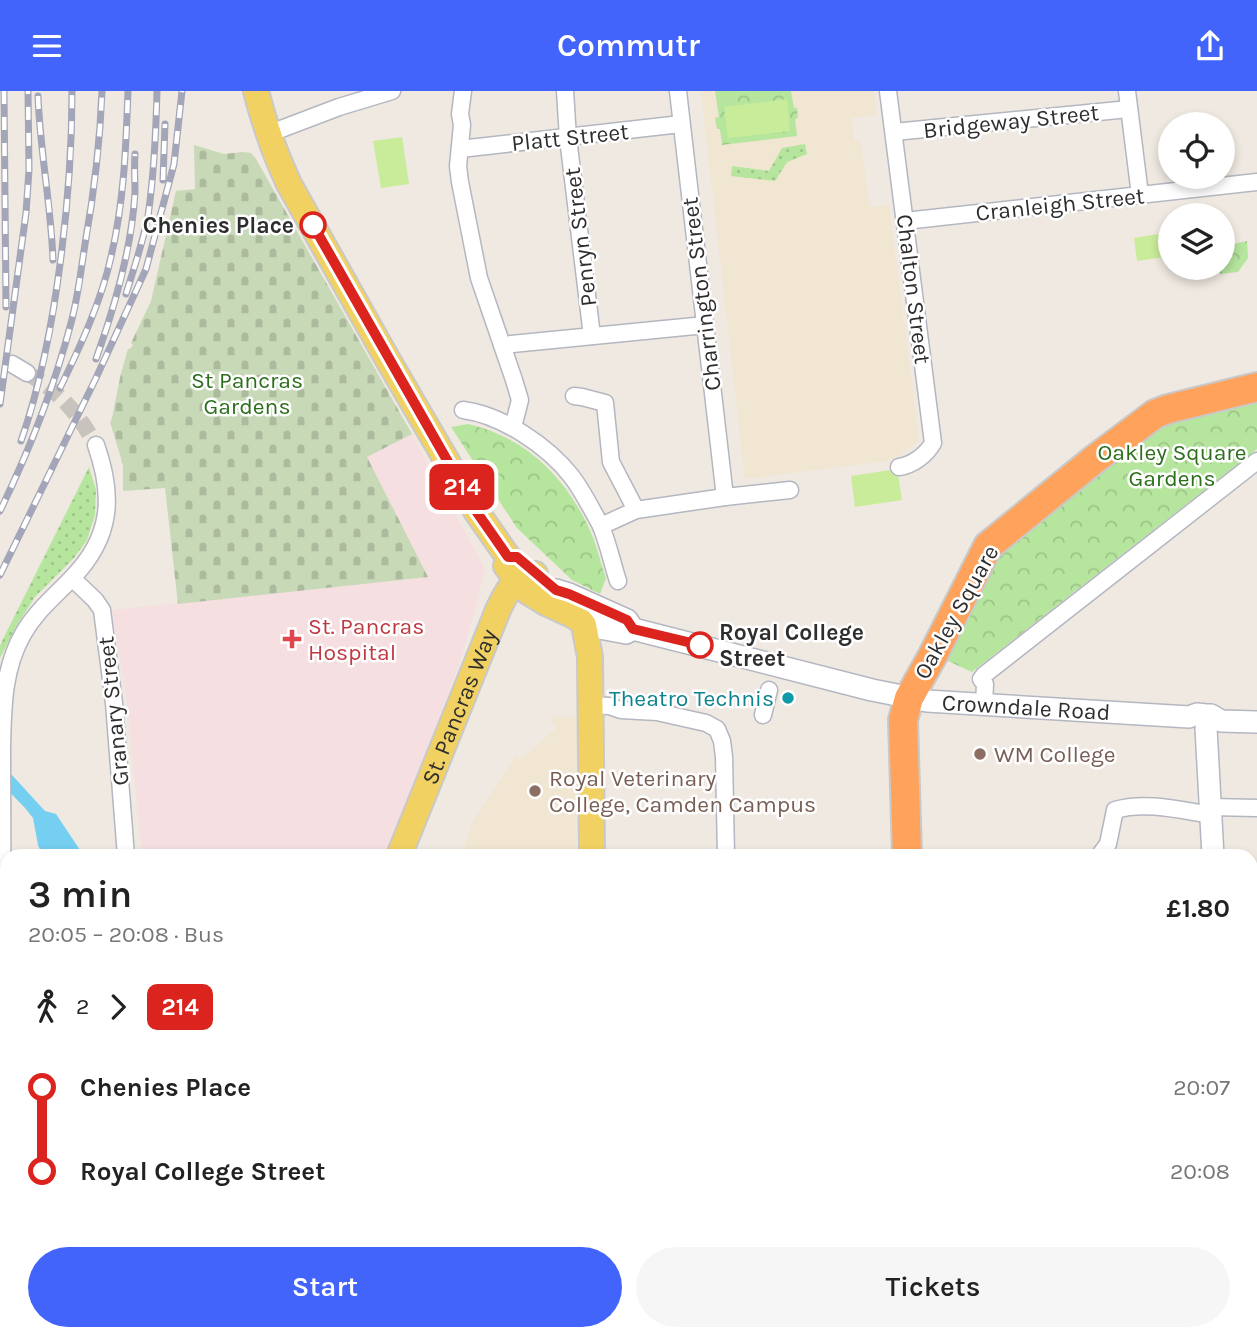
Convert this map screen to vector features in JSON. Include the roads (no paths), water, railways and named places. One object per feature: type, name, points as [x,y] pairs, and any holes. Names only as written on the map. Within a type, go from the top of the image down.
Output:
[{"type":"highway","name":"Oakley Square","points":[[907,849],[902,726],[909,698],[991,541],[1155,414],[1257,387]]},
{"type":"main road","points":[[256,91],[275,155],[289,184],[476,511],[520,570]]},
{"type":"main road","name":"Crowndale Road","points":[[520,570],[556,590],[627,620],[633,629]]},
{"type":"main road","name":"Crowndale Road","points":[[520,570],[528,592],[578,620],[626,632],[633,629],[909,698],[939,703],[1205,722],[1257,722]]},
{"type":"main road","name":"St. Pancras Way","points":[[402,849],[498,610],[520,570]]},
{"type":"main road","name":"Crowndale Road","points":[[556,590],[578,620]]},
{"type":"main road","points":[[578,620],[590,657],[592,849]]},
{"type":"main road","points":[[1205,722],[1213,849]]},
{"type":"street","points":[[268,134],[336,99],[392,91]]},
{"type":"street","points":[[463,91],[459,173],[478,278],[520,400],[513,427]]},
{"type":"street","name":"Penryn Street","points":[[565,91],[568,138],[592,336]]},
{"type":"street","name":"Charrington Street","points":[[678,91],[725,497]]},
{"type":"street","name":"Chalton Street","points":[[888,91],[933,443],[928,451],[909,465],[899,467]]},
{"type":"street","points":[[1127,91],[1140,195]]},
{"type":"street","name":"Bridgeway Street","points":[[894,132],[1129,109]]},
{"type":"street","name":"Platt Street","points":[[460,149],[681,124]]},
{"type":"street","name":"Cranleigh Street","points":[[905,221],[1257,182]]},
{"type":"street","points":[[502,345],[705,325]]},
{"type":"street","points":[[12,364],[27,373]]},
{"type":"street","points":[[574,396],[605,403],[611,462],[636,510]]},
{"type":"street","points":[[463,410],[479,412],[513,427],[544,449],[572,477],[601,526],[618,581]]},
{"type":"street","points":[[3,849],[2,747],[4,693],[8,673],[25,631],[36,614],[72,578],[94,549],[105,521],[106,481],[96,445]]},
{"type":"street","points":[[984,705],[985,684],[981,679],[984,675],[1257,461]]},
{"type":"street","points":[[601,526],[636,510],[790,490]]},
{"type":"street","name":"Granary Street","points":[[72,578],[102,610],[109,655],[125,849]]},
{"type":"street","points":[[763,715],[769,690]]},
{"type":"street","points":[[591,705],[657,712],[706,723],[717,729],[724,757],[726,849]]},
{"type":"street","points":[[1105,849],[1108,845],[1115,810],[1129,806],[1210,811],[1257,808]]},
{"type":"water","points":[[0,762],[45,811],[56,814],[79,849],[40,849],[33,818],[0,782]]},
{"type":"tunnel","points":[[27,373],[67,404],[96,445]]},
{"type":"railway","points":[[4,91],[6,307]]},
{"type":"railway","points":[[0,404],[26,213],[29,170],[28,91]]},
{"type":"railway","points":[[21,441],[41,373],[58,281],[69,174],[72,91]]},
{"type":"railway","points":[[0,511],[40,419],[73,313],[94,187],[102,91]]},
{"type":"railway","points":[[60,388],[96,307],[111,257],[122,195],[128,91]]},
{"type":"railway","points":[[126,294],[148,216],[157,91]]},
{"type":"railway","points":[[0,575],[146,269],[174,164],[182,91]]},
{"type":"railway","points":[[38,96],[53,260]]},
{"type":"railway","points":[[163,180],[165,124]]},
{"type":"railway","points":[[96,359],[116,298],[126,255],[135,192],[135,154]]},
{"type":"place","name":"Chenies Place","points":[[313,225]]},
{"type":"place","name":"St. Pancras Hospital","points":[[292,639]]},
{"type":"place","name":"Royal College Street","points":[[700,645]]},
{"type":"place","name":"Theatro Technis","points":[[788,698]]},
{"type":"place","name":"WM College","points":[[980,754]]},
{"type":"place","name":"Royal Veterinary College, Camden Campus","points":[[535,791]]},
{"type":"park label","name":"St Pancras Gardens","points":[[247,393]]},
{"type":"park label","name":"Oakley Square Gardens","points":[[1172,465]]}]
